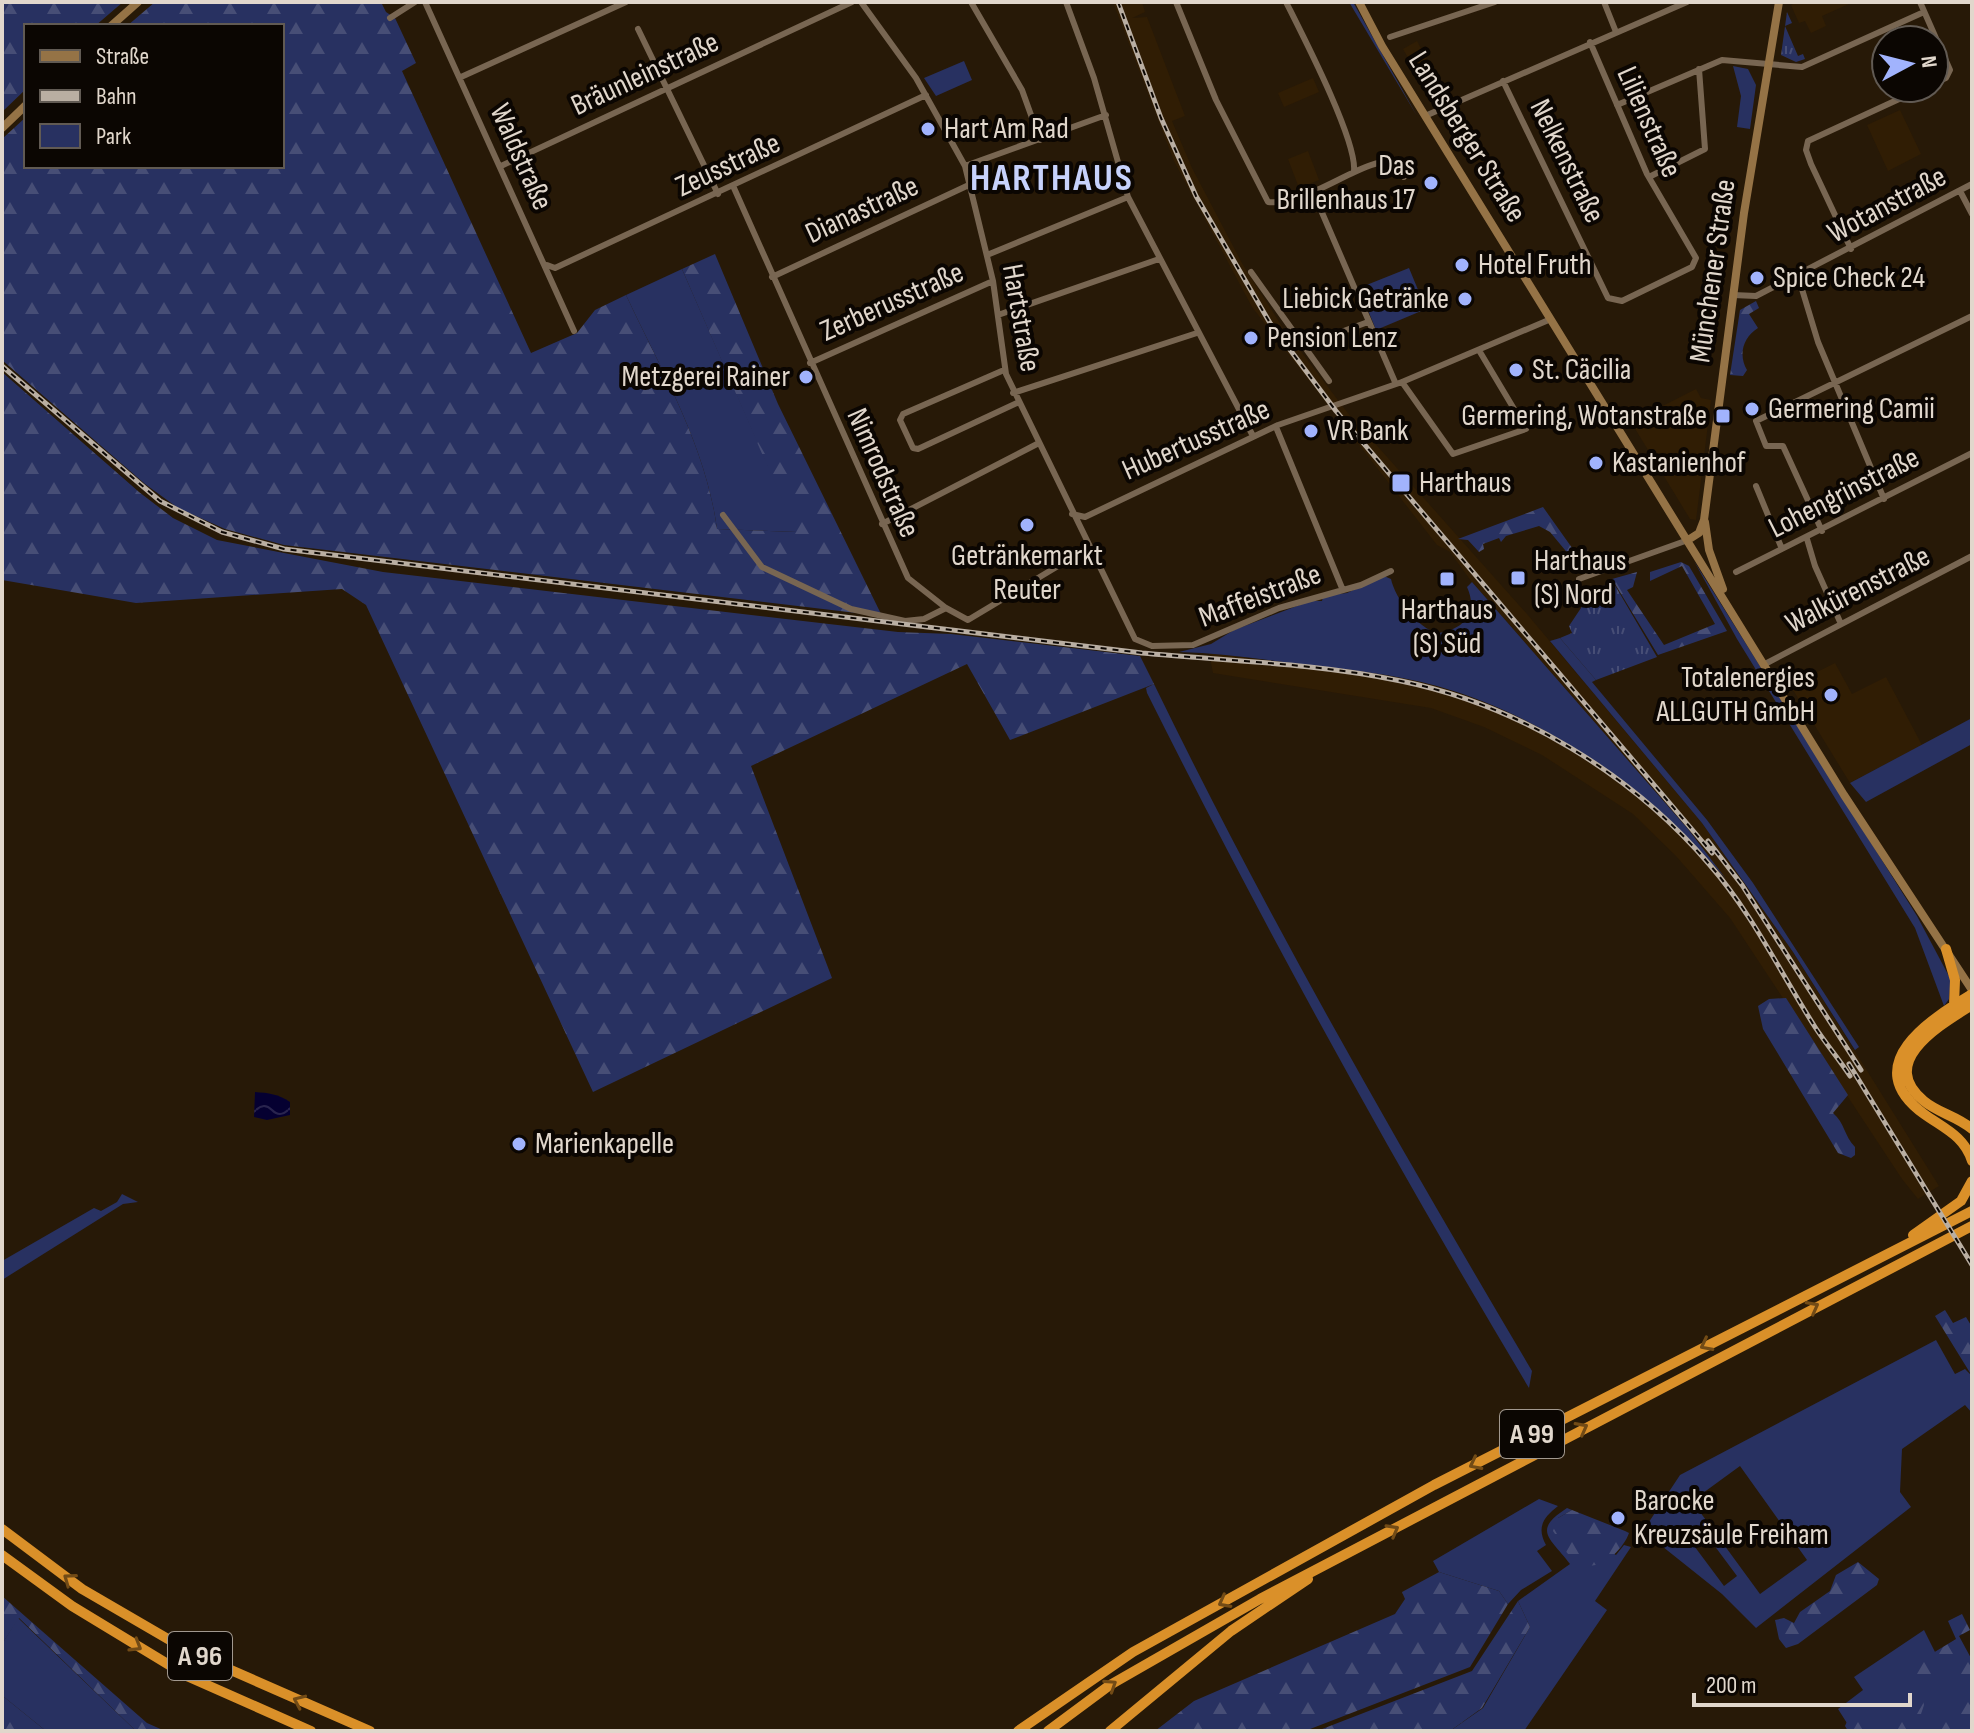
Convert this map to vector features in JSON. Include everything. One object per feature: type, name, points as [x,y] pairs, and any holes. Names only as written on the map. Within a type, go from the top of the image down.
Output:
[{"type":"highway","points":[[1946,949],[1955,980],[1956,1010]]},
{"type":"highway","points":[[1956,1010],[1972,992]]},
{"type":"highway","points":[[1972,1005],[1956,1010],[1908,1041],[1899,1065],[1901,1082],[1915,1107],[1961,1140],[1972,1161]]},
{"type":"highway","points":[[1939,1020],[1915,1047],[1910,1059],[1910,1079],[1924,1101],[1972,1129]]},
{"type":"highway","points":[[1900,1247],[1961,1201],[1972,1181]]},
{"type":"highway","name":"A 99","points":[[1021,1731],[1133,1652],[1434,1485],[1972,1211]]},
{"type":"highway","name":"A 99","points":[[1324,1567],[1541,1450],[1972,1226]]},
{"type":"highway","name":"A 96","points":[[2,1529],[82,1589],[192,1653],[370,1731]]},
{"type":"highway","name":"A 96","points":[[2,1555],[72,1606],[189,1677],[311,1731]]},
{"type":"highway","points":[[1048,1731],[1142,1665],[1324,1567]]},
{"type":"highway","points":[[1110,1731],[1231,1631],[1324,1567]]},
{"type":"main road","points":[[113,24],[138,2]]},
{"type":"main road","name":"Landsberger Straße","points":[[1359,2],[1425,116],[1828,767],[1972,992]]},
{"type":"main road","name":"Münchener Straße","points":[[1704,520],[1733,295],[1779,2]]},
{"type":"main road","points":[[2,128],[24,107]]},
{"type":"main road","points":[[1688,540],[1699,533],[1704,520]]},
{"type":"main road","points":[[1704,520],[1710,554],[1725,598]]},
{"type":"street","points":[[390,18],[415,2]]},
{"type":"street","name":"Waldstraße","points":[[425,2],[547,265],[574,331]]},
{"type":"street","points":[[461,77],[626,2]]},
{"type":"street","name":"Bräunleinstraße","points":[[501,166],[852,2]]},
{"type":"street","points":[[971,2],[1022,90],[1040,140]]},
{"type":"street","points":[[1066,2],[1106,115],[1128,197],[1253,436]]},
{"type":"street","points":[[1176,2],[1210,87],[1268,202],[1278,203],[1314,194],[1354,171],[1393,161],[1398,163],[1404,177]]},
{"type":"street","points":[[1286,2],[1337,113],[1354,162],[1354,171]]},
{"type":"street","points":[[1390,37],[1495,2]]},
{"type":"street","name":"Lilienstraße","points":[[1604,2],[1616,32]]},
{"type":"street","points":[[1425,116],[1687,2]]},
{"type":"street","points":[[1920,2],[1929,24]]},
{"type":"street","name":"Hartstraße","points":[[865,3],[926,95],[965,166],[993,281],[1004,370],[1088,548],[1131,633],[1142,644]]},
{"type":"street","points":[[1617,105],[1699,69],[1731,60],[1802,67],[1924,12]]},
{"type":"street","points":[[638,29],[718,194]]},
{"type":"street","name":"Lilienstraße","points":[[1590,42],[1649,177],[1696,258]]},
{"type":"street","points":[[1649,177],[1705,149],[1699,69]]},
{"type":"street","name":"Nelkenstraße","points":[[1503,81],[1608,298],[1622,301],[1692,267],[1696,258]]},
{"type":"street","name":"Zeusstraße","points":[[547,265],[555,268],[734,188],[926,95]]},
{"type":"street","points":[[1851,249],[1811,164],[1806,150],[1808,141],[1888,104]]},
{"type":"street","points":[[965,166],[1106,115]]},
{"type":"street","name":"Dianastraße","points":[[772,277],[971,184]]},
{"type":"street","name":"Wotanstraße","points":[[1733,295],[1756,296],[1972,184]]},
{"type":"street","name":"Nimrodstraße","points":[[734,188],[903,573],[946,608]]},
{"type":"street","points":[[1960,191],[1972,214]]},
{"type":"street","points":[[1314,194],[1368,322],[1398,382],[1453,454],[1526,429],[1480,352]]},
{"type":"street","points":[[987,255],[1128,197]]},
{"type":"street","points":[[998,315],[1159,259]]},
{"type":"street","points":[[1251,272],[1329,381]]},
{"type":"street","points":[[1798,276],[1818,342],[1884,499]]},
{"type":"street","name":"Zerberusstraße","points":[[810,363],[993,281]]},
{"type":"street","points":[[1822,531],[1783,446],[1766,446],[1756,421],[1972,316]]},
{"type":"street","name":"Hubertusstraße","points":[[1072,514],[1085,517],[1253,436],[1480,352],[1551,319]]},
{"type":"street","points":[[1303,346],[1368,322]]},
{"type":"street","points":[[1013,393],[1197,333]]},
{"type":"street","points":[[1004,370],[903,414],[900,420],[916,450],[1017,403]]},
{"type":"street","points":[[1276,427],[1342,588]]},
{"type":"street","points":[[882,524],[1037,444]]},
{"type":"street","name":"Lohengrinstraße","points":[[1736,572],[1807,539],[1972,453]]},
{"type":"street","points":[[1756,486],[1782,549]]},
{"type":"street","points":[[723,515],[762,567],[851,609],[912,621],[946,608],[968,620],[1088,548]]},
{"type":"street","points":[[1807,539],[1817,572],[1841,624]]},
{"type":"street","points":[[1579,579],[1688,540]]},
{"type":"street","name":"Walkürenstraße","points":[[1765,664],[1972,556]]},
{"type":"street","name":"Maffeistraße","points":[[1142,644],[1167,648],[1193,645],[1246,620],[1342,588],[1361,585],[1391,571]]},
{"type":"shaded area","points":[[1113,2],[1142,2],[1145,12],[1132,18],[1147,17],[1185,116],[1172,121],[1192,168],[1243,265],[1283,328],[1347,412],[1527,614],[1702,823],[1793,952],[1939,1186],[1918,1199],[1730,918],[1676,856],[1633,814],[1542,755],[1484,727],[1431,708],[1213,673],[1209,653],[1403,678],[1438,686],[1494,706],[1595,761],[1659,809],[1717,868],[1688,829],[1471,581],[1450,552],[1437,545],[1252,307],[1174,161]]},
{"type":"shaded area","points":[[1797,2],[1849,4],[1822,16],[1826,26],[1811,33],[1805,21],[1799,23],[1794,12],[1791,5]]},
{"type":"shaded area","points":[[1417,41],[1436,76],[1422,82],[1403,49]]},
{"type":"shaded area","points":[[1313,78],[1319,92],[1284,107],[1278,93]]},
{"type":"shaded area","points":[[1900,110],[1921,154],[1888,171],[1867,125]]},
{"type":"shaded area","points":[[1308,151],[1319,180],[1299,188],[1288,159]]},
{"type":"shaded area","points":[[1696,389],[1701,398],[1711,400],[1696,520],[1690,519],[1631,422]]},
{"type":"shaded area","points":[[1835,663],[1852,694],[1886,677],[1922,745],[1850,783],[1782,672],[1807,677]]},
{"type":"green space","points":[[2,2],[123,2],[97,24],[24,24],[24,91],[2,112]]},
{"type":"green space","points":[[155,2],[381,2],[386,12],[395,18],[416,63],[402,71],[531,353],[577,333],[595,310],[626,295],[693,438],[717,529],[796,532],[682,269],[715,254],[778,404],[882,616],[284,545],[225,529],[178,508],[145,484],[2,360],[2,139],[24,119],[24,168],[284,168],[284,24],[129,24]]},
{"type":"green space","points":[[1349,2],[1353,2],[1417,116]]},
{"type":"green space","points":[[1787,12],[1792,23],[1785,26]]},
{"type":"green space","points":[[1785,26],[1798,56],[1803,54],[1805,59],[1796,62],[1781,55]]},
{"type":"green space","points":[[964,61],[972,80],[936,96],[924,78]]},
{"type":"green space","points":[[1733,66],[1748,69],[1756,85],[1750,129],[1737,127],[1741,96]]},
{"type":"green space","points":[[1409,268],[1426,309],[1376,330],[1359,288]]},
{"type":"green space","points":[[682,269],[797,532],[717,529],[693,438],[626,295]]},
{"type":"green space","points":[[1756,301],[1759,308],[1749,314],[1758,328],[1749,336],[1743,352],[1747,370],[1743,376],[1730,375],[1740,310]]},
{"type":"green space","points":[[2,372],[139,492],[173,518],[217,540],[383,572],[898,632],[951,634],[1140,656],[1154,684],[1010,740],[967,664],[751,766],[832,978],[593,1092],[366,605],[342,589],[136,603],[2,580]]},
{"type":"green space","points":[[1543,507],[1587,569],[1585,573],[1577,573],[1580,568],[1550,532],[1539,526],[1506,536],[1501,542],[1499,538],[1483,544],[1484,549],[1479,552],[1468,540],[1458,539]]},
{"type":"green space","points":[[1694,561],[1917,916],[1951,980],[1949,999],[1944,1006],[1915,928],[1737,639]]},
{"type":"green space","points":[[1681,562],[1689,566],[1727,631],[1658,655],[1612,579],[1637,572],[1633,587],[1627,590],[1664,645],[1715,624],[1682,566],[1650,581],[1650,572]]},
{"type":"green space","points":[[1384,576],[1391,579],[1402,603],[1415,619],[1438,633],[1456,628],[1467,618],[1471,604],[1467,587],[1472,582],[1688,829],[1726,879],[1631,788],[1558,738],[1479,700],[1437,686],[1386,675],[1239,656],[1179,652],[1211,644],[1234,630],[1310,601],[1322,601],[1323,596],[1347,593]]},
{"type":"green space","points":[[1613,582],[1657,657],[1596,680],[1560,638],[1572,633],[1569,626],[1593,590]]},
{"type":"green space","points":[[1560,638],[1596,680],[1592,682],[1707,820],[1753,883],[1859,1047],[1855,1050],[1793,952],[1702,823],[1550,641]]},
{"type":"green space","points":[[1154,684],[1242,859],[1336,1031],[1532,1371],[1529,1388],[1379,1131],[1284,957],[1147,693],[1146,688]]},
{"type":"green space","points":[[1972,718],[1972,744],[1866,802],[1850,783]]},
{"type":"green space","points":[[1786,998],[1848,1095],[1833,1113],[1855,1147],[1855,1155],[1851,1158],[1838,1153],[1763,1029],[1758,1006],[1769,999]]},
{"type":"green space","points":[[122,1194],[138,1202],[123,1204],[2,1280],[2,1261],[94,1208],[101,1211],[117,1202]]},
{"type":"green space","points":[[1945,1310],[1953,1323],[1966,1317],[1972,1327],[1972,1376],[1935,1316]]},
{"type":"green space","points":[[1936,1340],[1955,1374],[1965,1369],[1972,1376],[1972,1413],[1965,1405],[1902,1449],[1900,1492],[1911,1507],[1756,1628],[1722,1594],[1643,1531],[1680,1475]],"holes":[[[1740,1466],[1807,1560],[1760,1594],[1692,1501]],[[1702,1529],[1737,1576],[1724,1586],[1689,1539]]]},
{"type":"green space","points":[[1539,1499],[1558,1506],[1543,1523],[1546,1545],[1537,1551],[1552,1571],[1521,1590],[1508,1604],[1499,1591],[1439,1572],[1433,1561]]},
{"type":"green space","points":[[1567,1508],[1572,1510],[1558,1518],[1616,1555],[1624,1545],[1631,1547],[1595,1601],[1607,1610],[1524,1731],[1450,1731],[1483,1708],[1530,1627],[1518,1601],[1570,1564],[1551,1541],[1547,1529],[1556,1516]]},
{"type":"green space","points":[[1572,1510],[1629,1533],[1620,1548],[1605,1561],[1597,1565],[1580,1564],[1566,1552],[1553,1531],[1558,1518]]},
{"type":"green space","points":[[1858,1562],[1879,1579],[1877,1585],[1798,1644],[1786,1648],[1779,1639],[1775,1620],[1784,1618],[1794,1623],[1800,1612],[1830,1591],[1836,1575]]},
{"type":"green space","points":[[1439,1572],[1499,1591],[1508,1604],[1470,1667],[1305,1731],[1155,1731],[1194,1701],[1395,1614],[1405,1599],[1402,1592]]},
{"type":"green space","points":[[2,1596],[147,1723],[165,1731],[136,1731],[19,1618],[2,1644]]},
{"type":"green space","points":[[1518,1601],[1530,1627],[1482,1708],[1450,1731],[1317,1731],[1472,1671]]},
{"type":"green space","points":[[1962,1614],[1970,1630],[1959,1636],[1972,1660],[1972,1731],[1891,1731],[1895,1721],[1887,1710],[1890,1703],[1907,1713],[1913,1693],[1922,1696],[1924,1705],[1920,1717],[1926,1724],[1950,1700],[1966,1703],[1959,1680],[1950,1672],[1939,1674],[1927,1685],[1917,1684],[1913,1665],[1913,1652],[1918,1641],[1923,1636],[1933,1653],[1956,1639],[1948,1621]]},
{"type":"green space","points":[[18,1618],[136,1731],[46,1731],[4,1697],[2,1644]]},
{"type":"green space","points":[[1924,1630],[1936,1654],[1957,1640],[1972,1723],[1958,1731],[1852,1731],[1838,1709],[1863,1690],[1854,1677]]},
{"type":"green space","points":[[2,1694],[4,1697],[46,1731],[2,1731]]},
{"type":"green space","points":[[1868,1700],[1873,1704],[1868,1731],[1848,1731],[1845,1726],[1853,1708]]},
{"type":"water","points":[[255,1092],[273,1094],[290,1102],[290,1115],[267,1120],[254,1117]]},
{"type":"railway","points":[[1118,2],[1161,118],[1196,196],[1270,323],[1336,411],[1712,853]]},
{"type":"railway","points":[[2,366],[160,501],[222,532],[284,549],[1142,653],[1337,670],[1401,681],[1488,707],[1570,747],[1608,772],[1678,831],[1739,902],[1815,1027],[1850,1076]]},
{"type":"railway","points":[[1708,841],[1742,885],[1861,1070]]},
{"type":"railway","points":[[1849,1064],[1972,1265]]},
{"type":"place","name":"Hart Am Rad","points":[[928,129]]},
{"type":"place","name":"Das Brillenhaus 17","points":[[1431,183]]},
{"type":"place","name":"Hotel Fruth","points":[[1462,265]]},
{"type":"place","name":"Spice Check 24","points":[[1757,278]]},
{"type":"place","name":"Liebick Getränke","points":[[1465,299]]},
{"type":"place","name":"Pension Lenz","points":[[1251,338]]},
{"type":"place","name":"St. Cäcilia","points":[[1516,370]]},
{"type":"place","name":"Metzgerei Rainer","points":[[806,377]]},
{"type":"place","name":"Germering Camii","points":[[1752,409]]},
{"type":"place","name":"Germering, Wotanstraße","points":[[1723,416]]},
{"type":"place","name":"VR Bank","points":[[1311,431]]},
{"type":"place","name":"Kastanienhof","points":[[1596,463]]},
{"type":"place","name":"Harthaus","points":[[1401,483]]},
{"type":"place","name":"Getränkemarkt Reuter","points":[[1027,525]]},
{"type":"place","name":"Harthaus (S) Nord","points":[[1518,578]]},
{"type":"place","name":"Harthaus (S) Süd","points":[[1447,579]]},
{"type":"place","name":"Totalenergies ALLGUTH GmbH","points":[[1831,695]]},
{"type":"place","name":"Marienkapelle","points":[[519,1144]]},
{"type":"place","name":"Barocke Kreuzsäule Freiham","points":[[1618,1518]]},
{"type":"district","name":"HARTHAUS","points":[[1052,178]]}]
